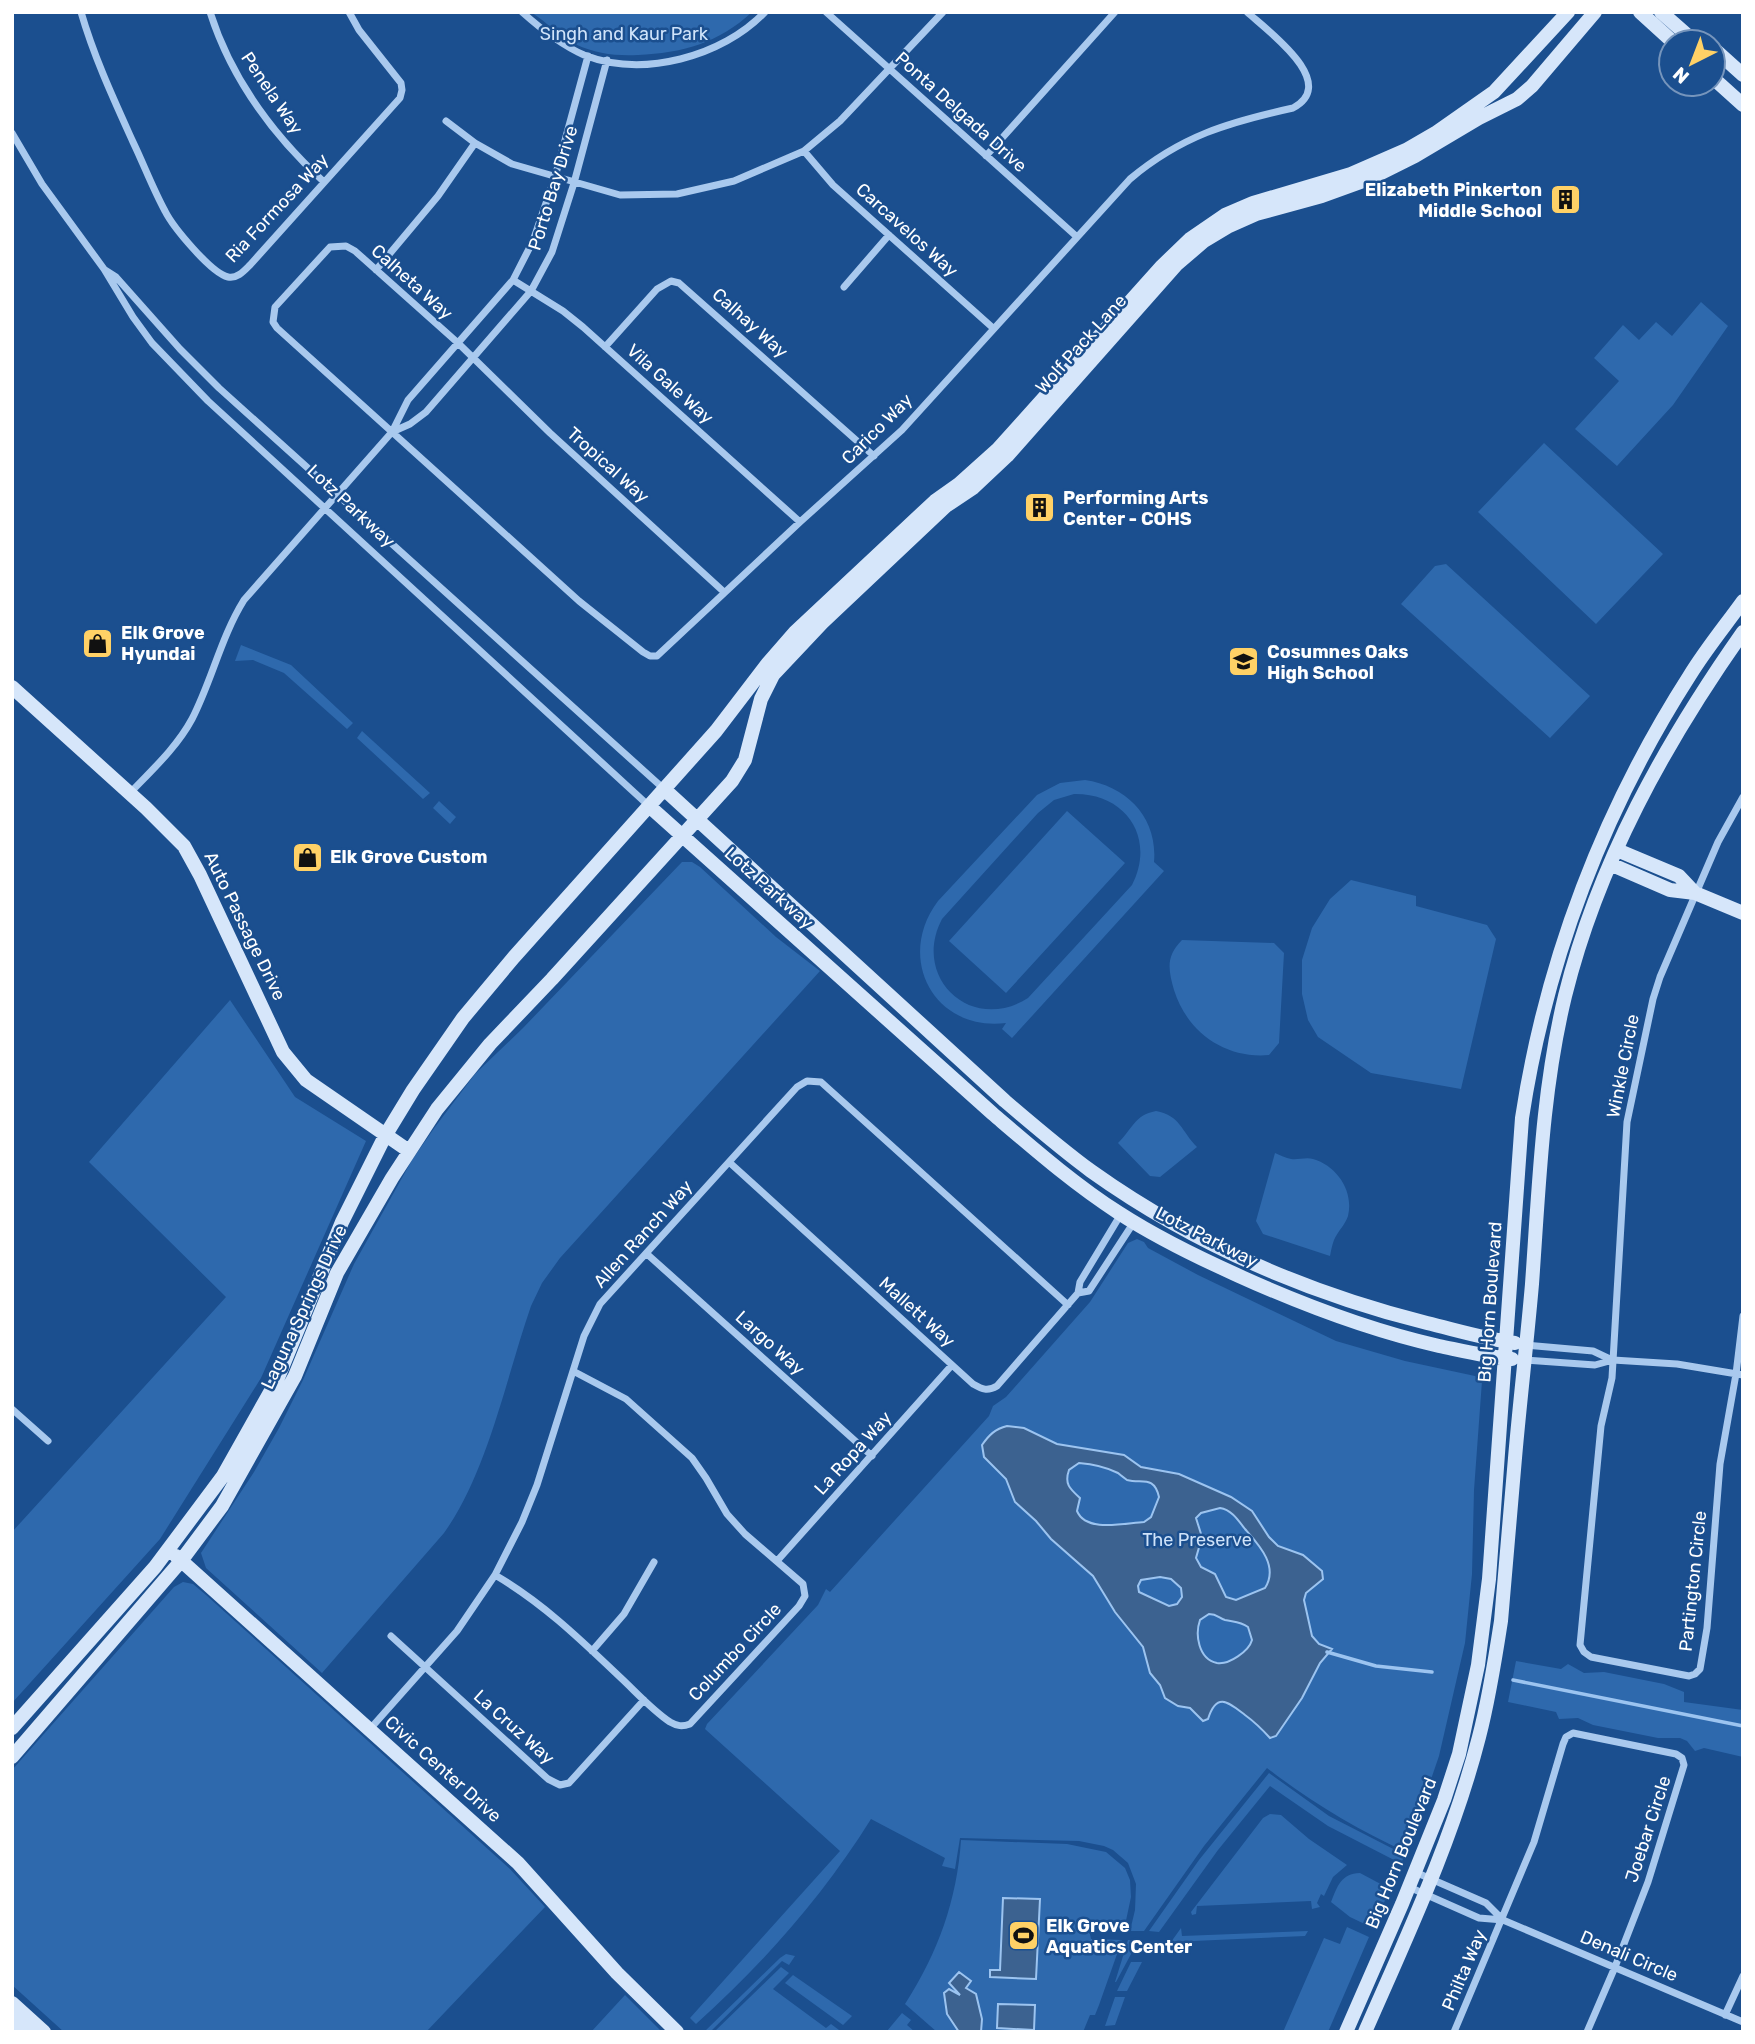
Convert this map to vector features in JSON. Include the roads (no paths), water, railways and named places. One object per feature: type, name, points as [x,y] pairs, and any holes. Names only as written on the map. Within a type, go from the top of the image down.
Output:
[{"type":"street","name":"Ria Formosa Way","points":[[80,12],[108,84],[165,212],[180,234],[225,277],[232,278],[241,274],[397,103],[402,90],[401,83],[359,30],[349,12]]},
{"type":"street","name":"Penela Way","points":[[210,12],[229,57],[260,110],[285,143],[324,182]]},
{"type":"street","points":[[522,12],[543,31],[588,56],[632,64],[674,61],[716,47],[755,22],[765,12]]},
{"type":"street","name":"Ponta Delgada Drive","points":[[826,12],[1076,236]]},
{"type":"street","points":[[446,121],[475,143],[512,164],[620,195],[677,194],[734,181],[804,151],[840,121],[891,70],[943,12]]},
{"type":"street","points":[[986,156],[1115,12]]},
{"type":"street","name":"Carico Way","points":[[392,432],[579,601],[650,656],[657,656],[902,430],[1130,179],[1181,142],[1302,103],[1308,96],[1310,87],[1306,75],[1295,57],[1247,12]]},
{"type":"street","name":"Wolf Pack Lane","points":[[664,789],[721,724],[795,632],[935,501],[985,462],[1162,266],[1191,239],[1212,222],[1237,209],[1351,174],[1429,137],[1494,92],[1568,12]]},
{"type":"street","name":"Wolf Pack Lane","points":[[696,819],[733,781],[741,768],[761,698],[774,675],[822,623],[946,506],[973,488],[1007,456],[1185,256],[1216,233],[1242,220],[1342,189],[1393,168],[1517,99],[1532,86],[1563,46],[1595,12]]},
{"type":"street","points":[[1640,12],[1658,28]]},
{"type":"street","points":[[1661,12],[1679,28]]},
{"type":"street","points":[[1673,12],[1691,28]]},
{"type":"street","name":"Porto Bay Drive","points":[[130,793],[180,738],[200,702],[231,622],[244,600],[392,432],[408,400],[513,279],[533,240],[555,177],[588,56]]},
{"type":"street","name":"Porto Bay Drive","points":[[392,432],[410,424],[426,412],[531,291],[552,252],[607,61]]},
{"type":"street","points":[[1727,91],[1743,105]]},
{"type":"street","name":"Lotz Parkway","points":[[12,133],[66,219],[104,269],[152,343],[208,401],[649,806],[983,1106],[1046,1159],[1128,1218],[1206,1261],[1280,1294],[1392,1335],[1505,1359],[1524,1360]]},
{"type":"street","points":[[376,270],[438,196],[475,143]]},
{"type":"street","name":"Carcavelos Way","points":[[804,151],[822,174],[993,328]]},
{"type":"street","points":[[844,287],[889,235]]},
{"type":"street","name":"Calheta Way","points":[[392,432],[273,322],[275,307],[331,247],[346,246],[474,359]]},
{"type":"street","name":"Lotz Parkway","points":[[104,269],[116,278],[219,388],[1005,1101],[1057,1145],[1141,1204],[1213,1244],[1285,1278],[1396,1315],[1525,1345]]},
{"type":"street","name":"Vila Gale Way","points":[[513,279],[563,311],[800,522]]},
{"type":"street","name":"Calhay Way","points":[[605,347],[657,289],[671,281],[680,282],[874,456]]},
{"type":"street","name":"Tropical Way","points":[[474,359],[550,433],[724,592]]},
{"type":"street","name":"Big Horn Boulevard","points":[[1346,2032],[1409,1887],[1459,1755],[1478,1665],[1489,1579],[1522,1118],[1531,1061],[1562,948],[1586,874],[1647,748],[1691,673],[1743,601]]},
{"type":"street","name":"Big Horn Boulevard","points":[[1365,2032],[1431,1879],[1468,1776],[1480,1736],[1494,1668],[1532,1288],[1543,1120],[1550,1065],[1569,984],[1610,864],[1663,754],[1705,685],[1743,632]]},
{"type":"street","name":"Auto Passage Drive","points":[[12,687],[130,793],[184,846],[283,1052],[306,1080],[409,1151]]},
{"type":"street","name":"Laguna Springs Drive","points":[[12,1728],[168,1550],[223,1476],[276,1380],[342,1222],[386,1136],[447,1040],[486,990],[664,789]]},
{"type":"street","name":"Winkle Circle","points":[[1613,1360],[1627,1122],[1634,1081],[1660,977],[1718,842],[1743,797]]},
{"type":"street","name":"Laguna Springs Drive","points":[[12,1757],[181,1561],[222,1506],[295,1376],[337,1273],[437,1109],[482,1054],[696,819]]},
{"type":"street","points":[[1617,850],[1679,876],[1695,893]]},
{"type":"street","points":[[1610,864],[1670,890],[1695,893],[1743,913]]},
{"type":"street","name":"Allen Ranch Way","points":[[370,1729],[457,1631],[495,1575],[537,1485],[584,1336],[600,1304],[797,1087],[807,1081],[821,1082],[1068,1305]]},
{"type":"street","name":"Mallett Way","points":[[729,1162],[973,1384],[982,1389],[991,1390],[1006,1376],[1068,1305],[1078,1293],[1080,1282],[1128,1218]]},
{"type":"street","name":"Mallett Way","points":[[1078,1293],[1089,1291],[1128,1218]]},
{"type":"street","name":"Largo Way","points":[[647,1254],[872,1456]]},
{"type":"street","name":"Partington Circle","points":[[1613,1360],[1601,1426],[1580,1644],[1584,1652],[1591,1657],[1689,1676],[1700,1669],[1707,1628],[1720,1464],[1740,1375],[1743,1315]]},
{"type":"street","points":[[1525,1345],[1593,1351],[1613,1360],[1677,1364],[1740,1375]]},
{"type":"street","points":[[1524,1360],[1595,1366],[1613,1360]]},
{"type":"street","name":"La Ropa Way","points":[[777,1561],[952,1365]]},
{"type":"street","name":"Columbo Circle","points":[[495,1575],[548,1610],[671,1723],[682,1727],[690,1724],[799,1606],[805,1596],[803,1584],[745,1534],[727,1514],[706,1478],[683,1450],[626,1399],[573,1371]]},
{"type":"street","points":[[12,1409],[48,1441]]},
{"type":"street","name":"Civic Center Drive","points":[[168,1550],[519,1863],[617,1973],[677,2032]]},
{"type":"street","points":[[592,1651],[624,1614],[654,1562]]},
{"type":"street","name":"La Cruz Way","points":[[391,1636],[548,1779],[560,1785],[569,1783],[645,1700]]},
{"type":"street","name":"Joebar Circle","points":[[1503,1920],[1534,1842],[1566,1737],[1573,1733],[1676,1754],[1682,1758],[1684,1765],[1648,1882],[1615,1967]]},
{"type":"street","name":"Denali Circle","points":[[1415,1872],[1486,1903],[1503,1920]]},
{"type":"street","name":"Denali Circle","points":[[1409,1887],[1479,1918],[1503,1920],[1743,2022]]},
{"type":"street","name":"Philta Way","points":[[1454,2032],[1503,1920]]},
{"type":"street","points":[[1587,2032],[1615,1967]]},
{"type":"street","points":[[1725,2015],[1743,1976]]},
{"type":"street","points":[[12,2003],[44,2032]]},
{"type":"street","points":[[12,2020],[28,2032]]},
{"type":"waterway","points":[[1327,1652],[1376,1666],[1432,1672]]},
{"type":"waterway","points":[[1513,1680],[1743,1726]]},
{"type":"place","name":"Elizabeth Pinkerton Middle School","points":[[1565,200]]},
{"type":"place","name":"Performing Arts Center - COHS","points":[[1040,508]]},
{"type":"place","name":"Elk Grove Hyundai","points":[[98,643]]},
{"type":"place","name":"Cosumnes Oaks High School","points":[[1244,662]]},
{"type":"place","name":"Elk Grove Custom","points":[[307,857]]},
{"type":"place","name":"Elk Grove Aquatics Center","points":[[1023,1936]]},
{"type":"park label","name":"Singh and Kaur Park","points":[[624,34]]},
{"type":"park label","name":"The Preserve","points":[[1197,1540]]}]
